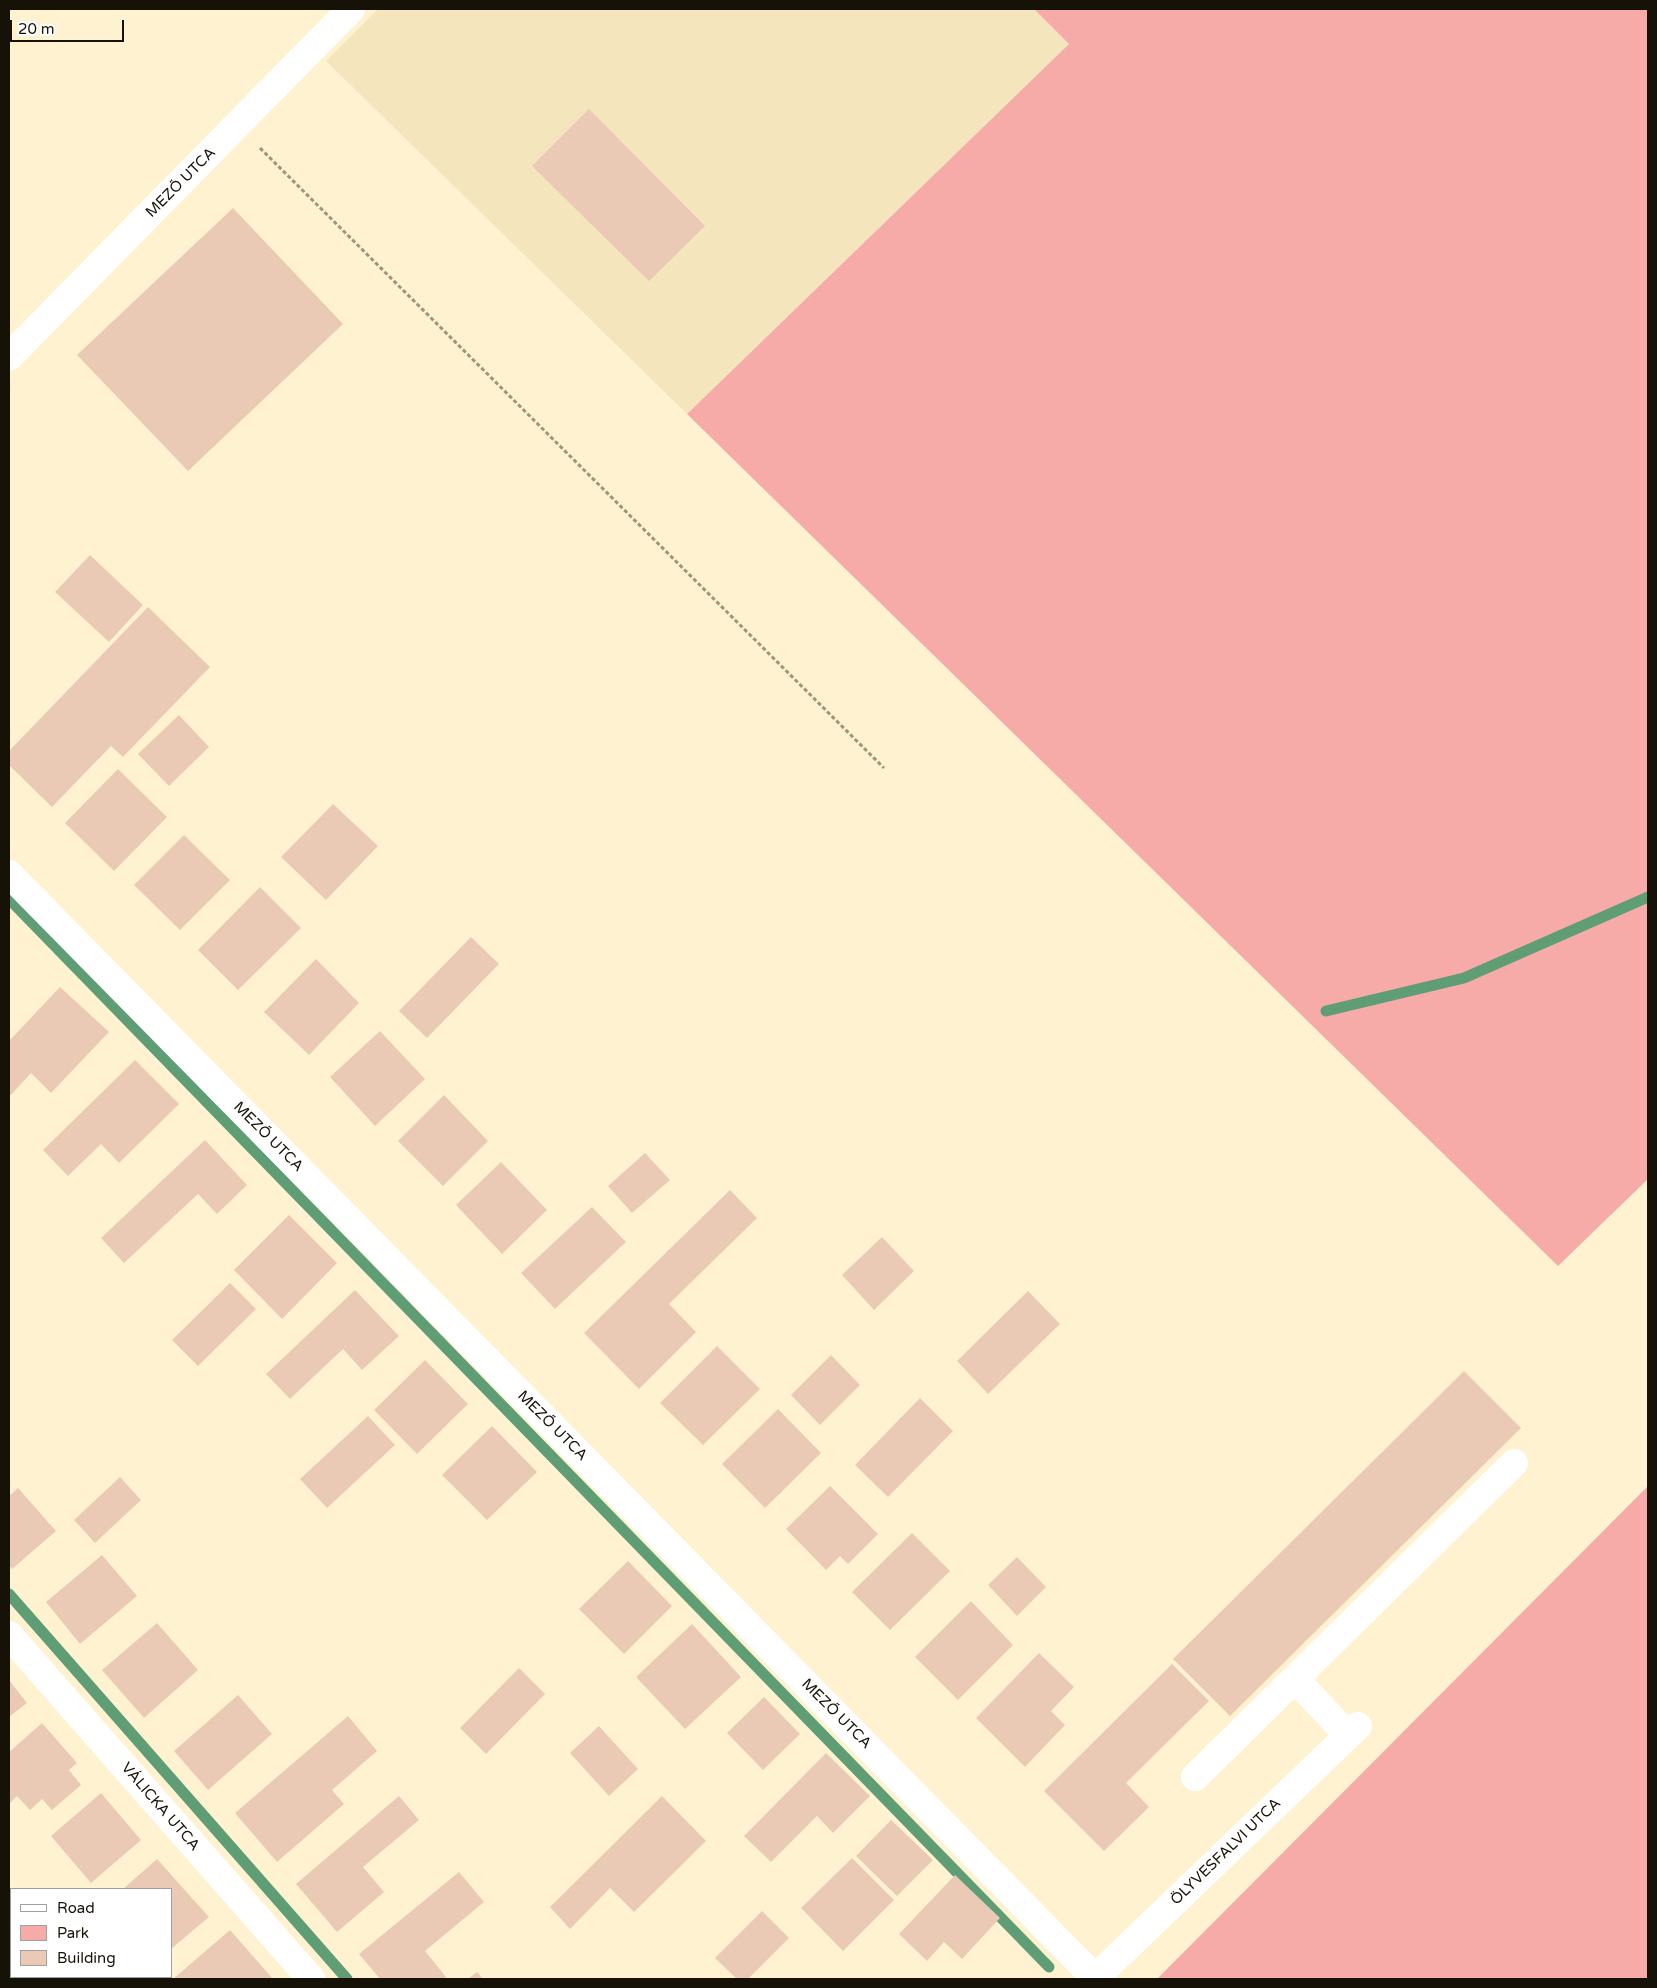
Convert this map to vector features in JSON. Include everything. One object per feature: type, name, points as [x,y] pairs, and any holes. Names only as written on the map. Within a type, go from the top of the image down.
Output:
[{"type":"street","name":"MEZŐ UTCA","points":[[9,357],[351,9]]},
{"type":"street","name":"MEZŐ UTCA","points":[[9,874],[1095,1979]]},
{"type":"street","points":[[1195,1777],[1514,1463]]},
{"type":"street","name":"VÁLICKA UTCA","points":[[9,1635],[311,1979]]},
{"type":"street","name":"ÖLYVESFALVI UTCA","points":[[1095,1979],[1353,1730],[1295,1679]]},
{"type":"path","points":[[237,126],[884,768]]},
{"type":"shaded area","points":[[378,9],[1034,9],[1069,44],[687,414],[326,61]]},
{"type":"green space","points":[[1034,9],[1648,9],[1648,1179],[1558,1266],[687,414],[1069,44]]},
{"type":"green space","points":[[1648,1486],[1648,1979],[1157,1979]]},
{"type":"building","points":[[589,109],[705,226],[649,281],[532,166]]},
{"type":"building","points":[[233,208],[343,324],[188,471],[77,355]]},
{"type":"building","points":[[90,555],[143,605],[109,642],[55,592]]},
{"type":"building","points":[[148,607],[210,667],[123,757],[111,746],[52,807],[9,765],[9,751]]},
{"type":"building","points":[[179,715],[209,747],[169,786],[138,754]]},
{"type":"building","points":[[118,769],[167,817],[114,871],[65,823]]},
{"type":"building","points":[[333,804],[378,846],[326,900],[281,857]]},
{"type":"building","points":[[184,835],[230,880],[180,930],[134,885]]},
{"type":"building","points":[[260,887],[301,928],[238,990],[198,950]]},
{"type":"building","points":[[471,937],[499,964],[427,1038],[399,1011]]},
{"type":"building","points":[[316,959],[359,1003],[309,1055],[264,1012]]},
{"type":"building","points":[[60,987],[109,1032],[51,1093],[31,1073],[9,1097],[9,1041]]},
{"type":"building","points":[[380,1031],[425,1079],[375,1126],[330,1077]]},
{"type":"building","points":[[135,1060],[179,1104],[119,1163],[101,1144],[68,1176],[43,1150]]},
{"type":"building","points":[[444,1095],[488,1141],[443,1186],[398,1141]]},
{"type":"building","points":[[205,1140],[247,1185],[217,1214],[198,1194],[124,1263],[101,1238]]},
{"type":"building","points":[[645,1153],[670,1180],[632,1213],[608,1186]]},
{"type":"building","points":[[501,1162],[547,1210],[502,1254],[456,1205]]},
{"type":"building","points":[[730,1190],[757,1218],[669,1304],[696,1332],[639,1389],[584,1333]]},
{"type":"building","points":[[592,1207],[626,1242],[555,1309],[521,1273]]},
{"type":"building","points":[[289,1215],[337,1263],[282,1319],[234,1270]]},
{"type":"building","points":[[882,1237],[914,1271],[874,1310],[842,1275]]},
{"type":"building","points":[[230,1283],[256,1309],[198,1366],[172,1340]]},
{"type":"building","points":[[355,1290],[399,1336],[362,1370],[343,1349],[290,1399],[266,1374]]},
{"type":"building","points":[[1028,1291],[1060,1324],[988,1394],[957,1361]]},
{"type":"building","points":[[717,1346],[760,1389],[703,1445],[660,1403]]},
{"type":"building","points":[[831,1355],[860,1385],[820,1425],[791,1395]]},
{"type":"building","points":[[425,1360],[468,1404],[417,1454],[374,1410]]},
{"type":"building","points":[[1464,1371],[1521,1428],[1230,1716],[1173,1659]]},
{"type":"building","points":[[920,1398],[953,1431],[888,1497],[855,1465]]},
{"type":"building","points":[[778,1409],[821,1453],[765,1508],[722,1464]]},
{"type":"building","points":[[368,1416],[395,1445],[327,1508],[300,1479]]},
{"type":"building","points":[[492,1426],[537,1472],[487,1520],[442,1475]]},
{"type":"building","points":[[120,1477],[141,1500],[95,1543],[74,1520]]},
{"type":"building","points":[[830,1486],[878,1534],[848,1564],[840,1556],[826,1570],[786,1529]]},
{"type":"building","points":[[18,1488],[56,1531],[12,1569],[9,1565],[9,1496]]},
{"type":"building","points":[[912,1533],[950,1571],[890,1630],[852,1592]]},
{"type":"building","points":[[102,1555],[137,1596],[80,1644],[46,1602]]},
{"type":"building","points":[[1017,1557],[1046,1587],[1017,1616],[988,1585]]},
{"type":"building","points":[[628,1561],[672,1606],[624,1654],[579,1609]]},
{"type":"building","points":[[971,1601],[1013,1645],[958,1700],[915,1657]]},
{"type":"building","points":[[157,1623],[198,1670],[144,1718],[102,1670]]},
{"type":"building","points":[[692,1624],[741,1677],[685,1729],[636,1677]]},
{"type":"building","points":[[1039,1653],[1074,1687],[1051,1711],[1065,1725],[1025,1767],[976,1718]]},
{"type":"building","points":[[1172,1664],[1209,1701],[1126,1783],[1149,1807],[1104,1851],[1044,1791]]},
{"type":"building","points":[[519,1668],[545,1694],[486,1754],[460,1728]]},
{"type":"building","points":[[9,1680],[27,1703],[9,1717]]},
{"type":"building","points":[[238,1695],[272,1734],[208,1790],[174,1751]]},
{"type":"building","points":[[764,1697],[800,1734],[763,1770],[727,1733]]},
{"type":"building","points":[[348,1716],[377,1751],[332,1790],[344,1804],[277,1862],[235,1813]]},
{"type":"building","points":[[42,1723],[77,1763],[69,1770],[81,1785],[52,1810],[42,1799],[30,1810],[17,1796],[9,1804],[9,1752]]},
{"type":"building","points":[[599,1726],[638,1769],[609,1796],[570,1753]]},
{"type":"building","points":[[826,1753],[870,1796],[833,1833],[817,1816],[771,1862],[744,1836]]},
{"type":"building","points":[[101,1793],[141,1840],[91,1883],[51,1836]]},
{"type":"building","points":[[399,1796],[419,1820],[363,1867],[384,1892],[337,1932],[296,1884]]},
{"type":"building","points":[[662,1796],[706,1841],[634,1912],[610,1888],[570,1929],[550,1907]]},
{"type":"building","points":[[891,1820],[933,1860],[897,1896],[856,1856]]},
{"type":"building","points":[[852,1858],[894,1900],[843,1951],[801,1908]]},
{"type":"building","points":[[157,1859],[209,1917],[172,1948],[172,1888],[124,1888]]},
{"type":"building","points":[[459,1872],[484,1902],[425,1951],[446,1977],[443,1979],[380,1979],[359,1954]]},
{"type":"building","points":[[955,1875],[1000,1918],[962,1959],[944,1942],[927,1961],[899,1934]]},
{"type":"building","points":[[762,1911],[789,1938],[748,1979],[737,1979],[715,1958]]},
{"type":"building","points":[[230,1930],[273,1979],[173,1979]]},
{"type":"building","points":[[477,1972],[483,1979],[468,1979]]},
{"type":"waterway","points":[[1326,1011],[1464,978],[1648,897]]},
{"type":"waterway","points":[[9,899],[1049,1967]]},
{"type":"waterway","points":[[9,1594],[347,1979]]}]
